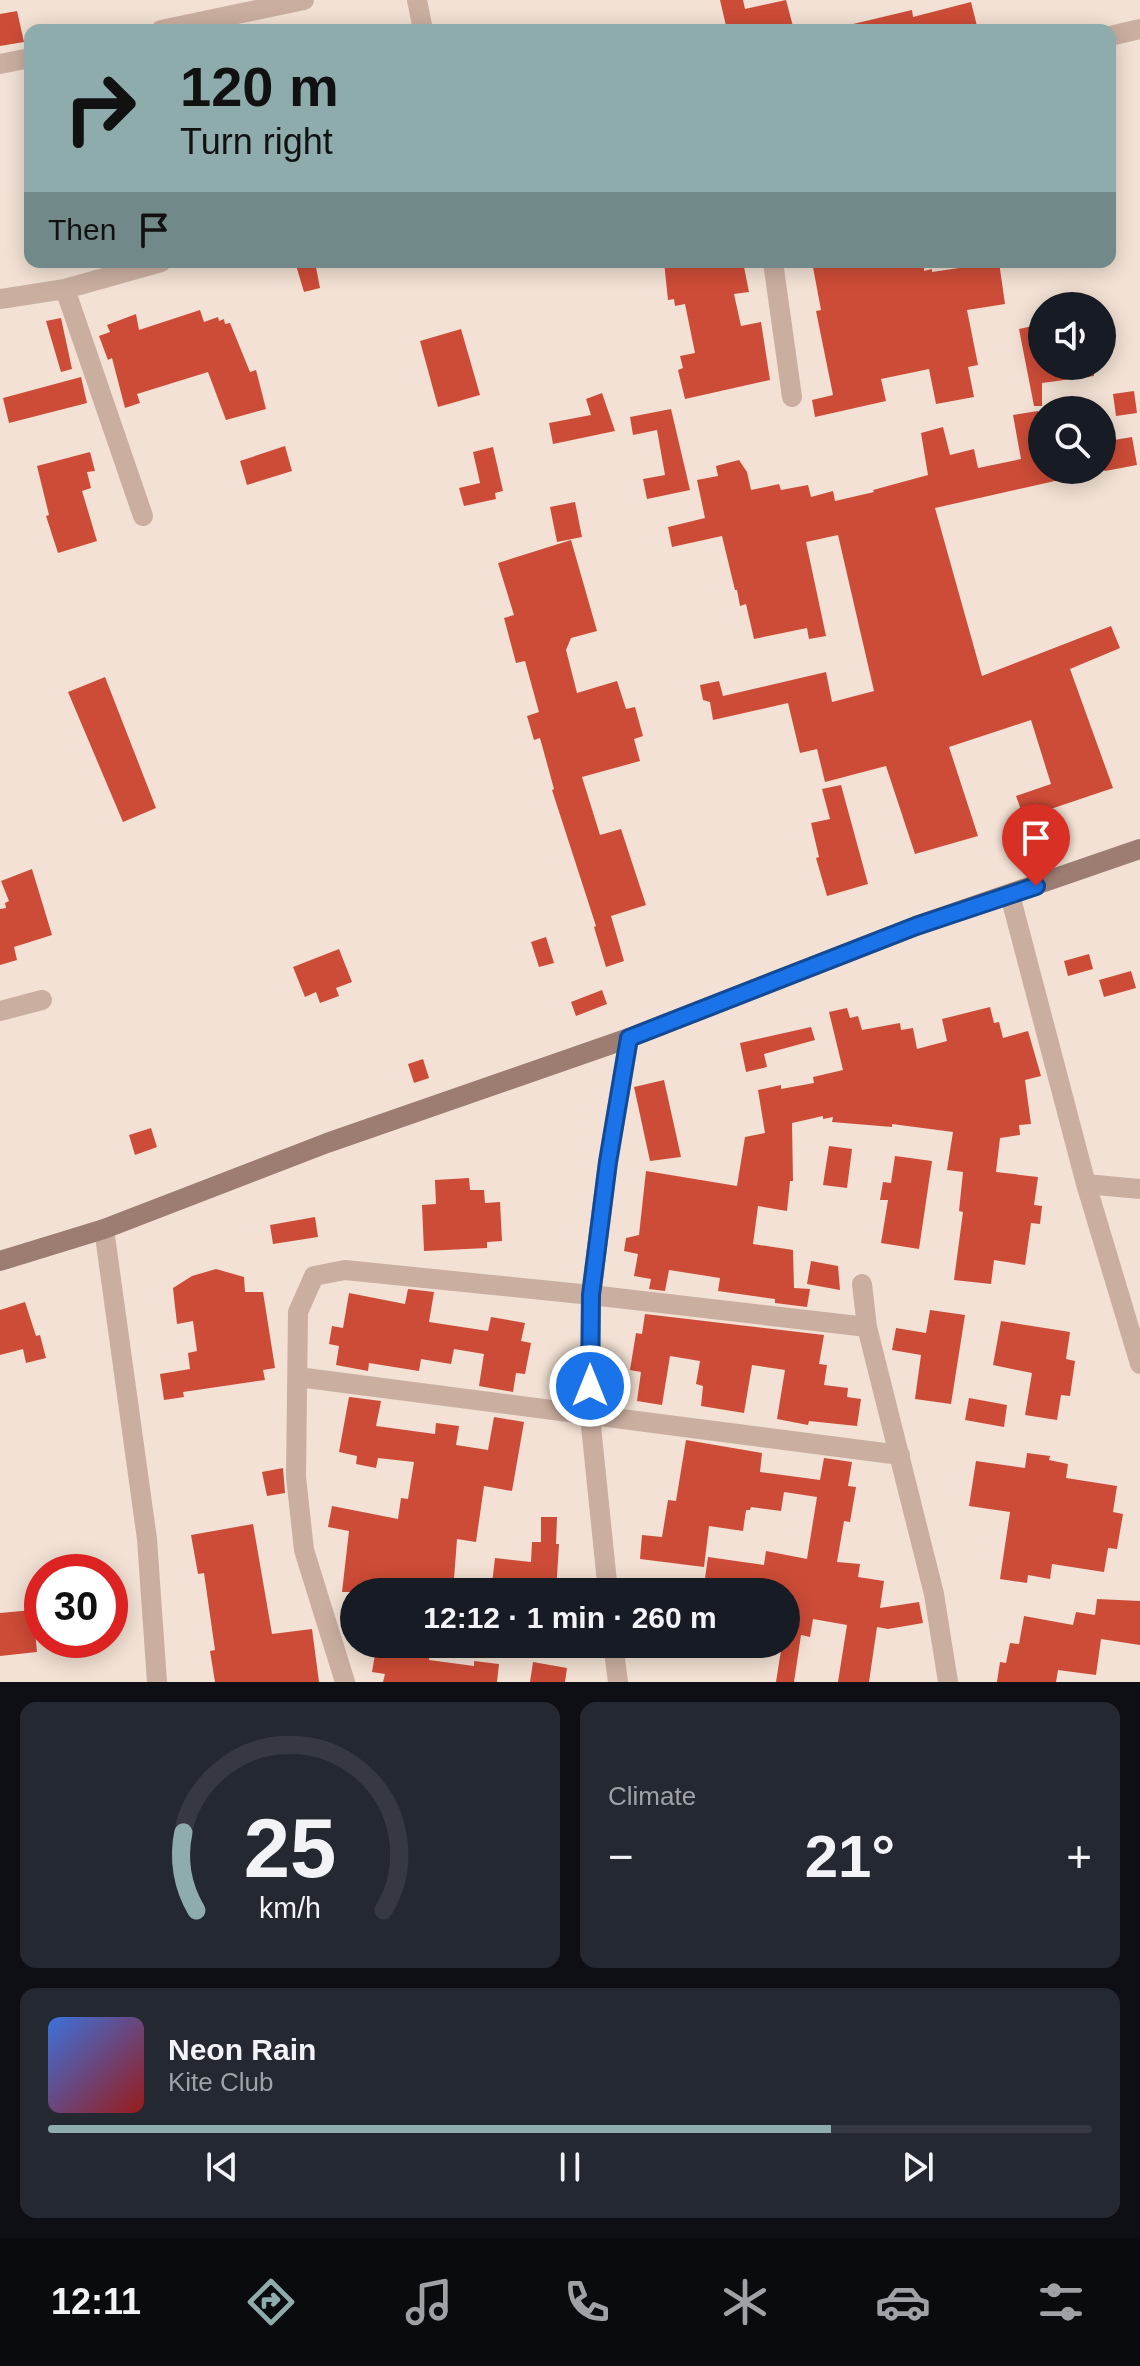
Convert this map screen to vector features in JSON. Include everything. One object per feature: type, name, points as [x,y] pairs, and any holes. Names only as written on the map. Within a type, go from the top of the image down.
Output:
[{"type":"street","points":[[190,24],[304,0]]},
{"type":"street","points":[[417,0],[422,24]]},
{"type":"street","points":[[1116,35],[1140,29]]},
{"type":"street","points":[[0,64],[24,59]]},
{"type":"street","points":[[0,299],[65,289],[140,268]]},
{"type":"street","points":[[774,268],[792,397]]},
{"type":"street","points":[[65,289],[143,516]]},
{"type":"street","points":[[0,1261],[104,1229],[327,1143],[629,1038],[916,926],[1140,849]]},
{"type":"street","points":[[1010,895],[1086,1184],[1140,1364]]},
{"type":"street","points":[[0,1011],[42,1000]]},
{"type":"street","points":[[607,1578],[590,1416],[591,1295],[608,1162],[629,1038]]},
{"type":"street","points":[[1086,1184],[1140,1189]]},
{"type":"street","points":[[104,1229],[147,1539],[157,1682]]},
{"type":"street","points":[[345,1682],[304,1550],[296,1477],[298,1312],[314,1276],[345,1270],[867,1327]]},
{"type":"street","points":[[862,1284],[867,1327],[934,1594],[948,1682]]},
{"type":"street","points":[[298,1377],[900,1455]]},
{"type":"street","points":[[615,1658],[618,1682]]},
{"type":"building","points":[[720,0],[743,0],[745,9],[786,0],[792,24],[726,24]]},
{"type":"building","points":[[971,2],[976,24],[853,24],[912,10],[913,17]]},
{"type":"building","points":[[17,11],[24,42],[0,46],[0,14]]},
{"type":"building","points":[[297,268],[316,268],[320,288],[304,292]]},
{"type":"building","points":[[665,268],[744,268],[749,292],[734,294],[741,326],[761,322],[770,380],[685,399],[678,370],[683,368],[680,356],[695,353],[685,304],[675,306],[674,299],[668,300]]},
{"type":"building","points":[[813,268],[924,268],[924,271],[932,269],[932,272],[959,268],[1000,268],[1005,304],[967,310],[978,365],[968,367],[974,397],[936,404],[929,369],[881,379],[886,401],[815,417],[812,400],[833,395],[816,311],[821,310]]},
{"type":"building","points":[[200,310],[204,322],[218,317],[219,321],[224,319],[225,324],[230,323],[250,372],[256,370],[266,409],[226,420],[208,372],[137,394],[140,403],[125,408],[112,358],[108,360],[99,336],[110,332],[107,325],[136,314],[139,330]]},
{"type":"building","points":[[61,318],[72,369],[61,372],[46,321]]},
{"type":"building","points":[[1028,327],[1028,375],[1019,329]]},
{"type":"building","points":[[461,329],[480,395],[438,407],[420,341]]},
{"type":"building","points":[[81,377],[87,403],[9,423],[3,398]]},
{"type":"building","points":[[1029,380],[1064,380],[1042,383],[1042,396],[1032,396]]},
{"type":"building","points":[[1134,391],[1137,413],[1116,416],[1116,396],[1113,394]]},
{"type":"building","points":[[602,393],[615,431],[553,444],[549,423],[591,415],[586,399]]},
{"type":"building","points":[[671,409],[690,490],[647,499],[643,479],[665,475],[657,430],[633,435],[630,417]]},
{"type":"building","points":[[1028,413],[1028,484],[1042,484],[935,508],[982,676],[1111,626],[1120,648],[1070,669],[1113,788],[1024,818],[1016,796],[1051,784],[1031,720],[949,747],[978,836],[915,854],[886,766],[825,782],[817,749],[800,753],[788,703],[713,720],[710,702],[703,700],[700,685],[719,681],[723,696],[826,672],[832,702],[874,691],[838,535],[806,542],[826,636],[809,639],[807,628],[754,639],[746,604],[740,606],[735,590],[722,536],[672,547],[668,527],[705,518],[697,480],[718,476],[716,466],[739,460],[747,472],[751,490],[779,484],[781,490],[808,485],[811,497],[833,491],[835,501],[928,475],[921,433],[943,427],[950,455],[974,449],[978,468],[1021,459],[1013,415]]},
{"type":"building","points":[[1132,437],[1137,465],[1116,469],[1116,440]]},
{"type":"building","points":[[285,446],[292,471],[247,485],[240,461]]},
{"type":"building","points":[[493,447],[503,491],[495,493],[496,499],[464,506],[459,488],[480,483],[473,452]]},
{"type":"building","points":[[90,452],[95,471],[87,472],[91,488],[82,491],[97,541],[58,553],[46,516],[49,515],[37,466]]},
{"type":"building","points":[[575,502],[582,537],[557,542],[550,507]]},
{"type":"building","points":[[571,540],[597,631],[571,638],[566,650],[577,693],[617,681],[626,709],[635,707],[643,736],[634,739],[640,761],[582,777],[600,835],[621,829],[646,905],[611,916],[624,961],[606,967],[552,790],[540,738],[534,740],[527,716],[539,712],[525,661],[516,663],[504,618],[514,615],[498,563]]},
{"type":"building","points":[[105,677],[156,808],[123,822],[68,692]]},
{"type":"building","points":[[841,785],[868,884],[827,896],[816,858],[819,857],[811,823],[830,819],[822,789]]},
{"type":"building","points":[[32,869],[52,935],[14,947],[17,960],[0,965],[0,909],[6,908],[5,903],[9,901],[1,881]]},
{"type":"building","points":[[546,937],[554,963],[539,967],[531,942]]},
{"type":"building","points":[[339,949],[352,982],[336,988],[339,996],[320,1003],[316,992],[305,997],[293,967]]},
{"type":"building","points":[[1089,954],[1093,969],[1068,976],[1064,961]]},
{"type":"building","points":[[1131,971],[1136,988],[1104,997],[1099,980]]},
{"type":"building","points":[[602,990],[607,1004],[576,1016],[571,1002]]},
{"type":"building","points":[[990,1007],[994,1023],[999,1022],[1003,1038],[1028,1031],[1041,1076],[1025,1080],[1031,1124],[1019,1125],[1020,1135],[1000,1138],[996,1172],[1038,1177],[1034,1205],[1042,1206],[1040,1224],[1031,1223],[1025,1265],[994,1260],[991,1284],[954,1280],[963,1212],[959,1211],[963,1172],[947,1170],[953,1132],[892,1124],[892,1127],[832,1122],[833,1117],[823,1119],[823,1116],[792,1123],[793,1181],[790,1181],[787,1211],[758,1206],[753,1244],[793,1250],[794,1288],[810,1289],[807,1307],[718,1291],[720,1278],[669,1270],[665,1291],[649,1289],[651,1279],[634,1276],[638,1254],[624,1251],[626,1238],[639,1235],[646,1171],[737,1186],[745,1137],[765,1133],[758,1090],[814,1083],[813,1077],[843,1070],[829,1012],[847,1008],[850,1018],[858,1016],[862,1030],[900,1023],[901,1030],[913,1028],[917,1049],[947,1041],[942,1019]]},
{"type":"building","points":[[811,1027],[815,1040],[764,1054],[767,1067],[746,1072],[740,1043]]},
{"type":"building","points":[[423,1059],[429,1078],[414,1083],[408,1064]]},
{"type":"building","points":[[664,1080],[681,1157],[650,1161],[634,1087]]},
{"type":"building","points":[[151,1128],[157,1147],[135,1155],[129,1135]]},
{"type":"building","points":[[829,1146],[852,1149],[847,1188],[823,1185]]},
{"type":"building","points":[[895,1156],[932,1161],[919,1249],[881,1243],[888,1200],[880,1200],[883,1182],[891,1183]]},
{"type":"building","points":[[469,1178],[470,1190],[484,1190],[485,1203],[500,1202],[502,1241],[487,1242],[487,1248],[424,1251],[422,1205],[436,1204],[435,1180]]},
{"type":"building","points":[[315,1217],[318,1237],[273,1244],[270,1225]]},
{"type":"building","points":[[811,1261],[838,1266],[840,1290],[807,1284]]},
{"type":"building","points":[[216,1269],[244,1277],[245,1292],[263,1292],[275,1368],[263,1370],[265,1380],[183,1392],[184,1397],[164,1400],[160,1374],[190,1369],[188,1353],[197,1351],[193,1321],[177,1324],[173,1288],[192,1276]]},
{"type":"building","points":[[408,1289],[434,1292],[429,1322],[488,1331],[491,1317],[525,1323],[521,1341],[531,1343],[525,1374],[516,1373],[513,1392],[479,1386],[484,1354],[454,1349],[451,1364],[421,1359],[419,1371],[369,1363],[368,1371],[336,1365],[339,1346],[329,1344],[332,1326],[343,1328],[349,1293],[405,1304]]},
{"type":"building","points":[[25,1302],[36,1336],[40,1335],[46,1358],[26,1363],[23,1349],[0,1355],[0,1310]]},
{"type":"building","points":[[930,1310],[965,1315],[951,1404],[915,1399],[921,1355],[892,1350],[896,1328],[926,1333]]},
{"type":"building","points":[[645,1314],[824,1335],[819,1364],[827,1365],[824,1385],[848,1388],[847,1397],[861,1399],[857,1426],[809,1421],[808,1425],[777,1419],[785,1370],[752,1365],[744,1413],[701,1406],[703,1386],[696,1384],[700,1361],[670,1356],[662,1405],[637,1401],[641,1372],[630,1370],[636,1333],[642,1334]]},
{"type":"building","points":[[1001,1321],[1070,1332],[1066,1359],[1075,1361],[1070,1396],[1061,1395],[1057,1420],[1025,1415],[1032,1373],[993,1365]]},
{"type":"building","points":[[349,1397],[381,1401],[376,1426],[435,1434],[436,1423],[459,1426],[456,1445],[488,1450],[494,1417],[524,1422],[512,1491],[484,1486],[476,1542],[457,1539],[454,1578],[344,1578],[349,1531],[328,1527],[332,1506],[398,1519],[401,1498],[408,1499],[414,1462],[378,1458],[376,1468],[356,1464],[357,1456],[339,1452]]},
{"type":"building","points":[[969,1398],[1007,1405],[1004,1427],[965,1420]]},
{"type":"building","points":[[686,1440],[762,1453],[760,1472],[820,1480],[824,1458],[852,1462],[848,1486],[856,1487],[850,1522],[844,1521],[837,1562],[860,1564],[858,1577],[884,1581],[880,1608],[919,1602],[923,1623],[888,1629],[877,1627],[869,1682],[838,1682],[847,1625],[813,1619],[810,1637],[801,1635],[800,1642],[800,1578],[705,1578],[708,1557],[764,1565],[766,1551],[807,1559],[817,1497],[784,1492],[781,1511],[751,1507],[746,1510],[743,1531],[709,1526],[704,1567],[640,1559],[642,1535],[662,1537],[668,1500],[676,1501]]},
{"type":"building","points":[[1027,1453],[1050,1456],[1049,1460],[1068,1464],[1066,1478],[1117,1486],[1113,1512],[1123,1514],[1117,1549],[1108,1548],[1104,1572],[1052,1564],[1050,1579],[1028,1575],[1027,1583],[1000,1579],[1010,1512],[969,1506],[976,1461],[1025,1468]]},
{"type":"building","points":[[283,1468],[285,1493],[267,1496],[262,1472]]},
{"type":"building","points":[[541,1517],[557,1517],[557,1578],[493,1578],[495,1558],[531,1562],[532,1542],[541,1542]]},
{"type":"building","points":[[253,1524],[272,1634],[312,1629],[319,1682],[215,1682],[210,1651],[215,1650],[204,1573],[198,1574],[191,1535]]},
{"type":"building","points":[[1097,1599],[1140,1601],[1140,1645],[1101,1639],[1096,1675],[1058,1670],[1056,1682],[997,1682],[1000,1662],[1006,1663],[1010,1643],[1019,1644],[1024,1616],[1073,1625],[1076,1612],[1095,1615]]},
{"type":"building","points":[[24,1611],[24,1653],[0,1656],[0,1613]]},
{"type":"building","points":[[374,1658],[429,1658],[474,1666],[474,1661],[499,1664],[497,1682],[383,1682],[385,1674],[372,1672]]},
{"type":"building","points":[[780,1658],[798,1658],[794,1682],[776,1682]]},
{"type":"building","points":[[533,1662],[567,1668],[565,1682],[530,1682]]},
{"type":"route","points":[[590,1386],[591,1295],[608,1162],[629,1038],[916,926],[1036,886]]}]
